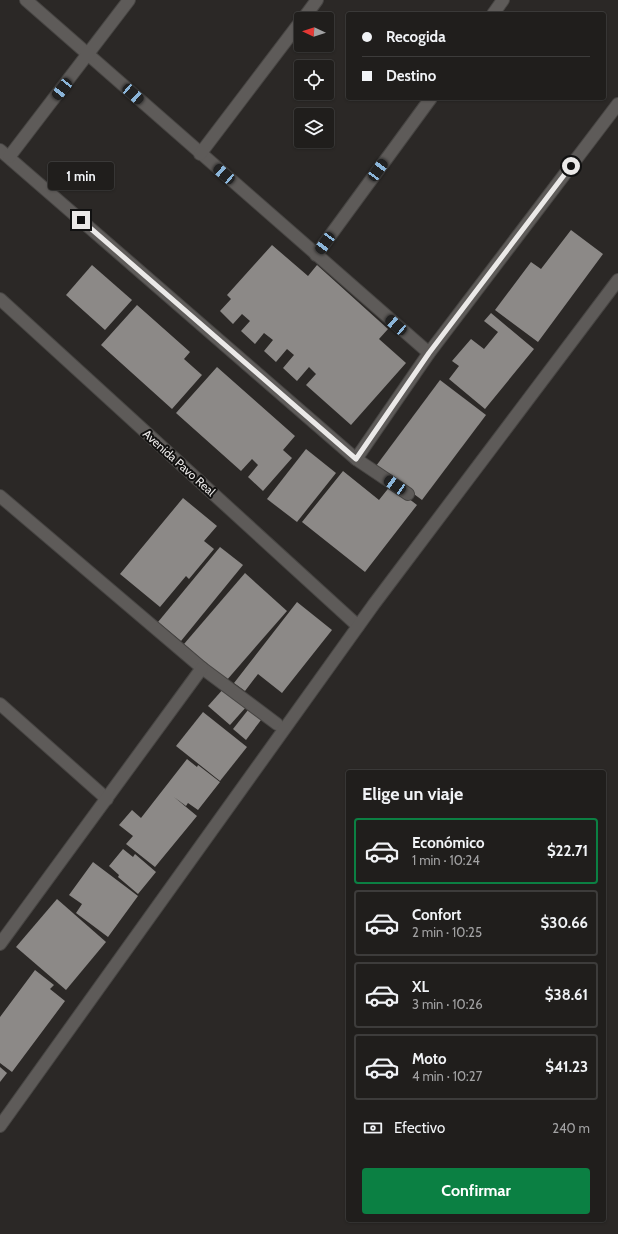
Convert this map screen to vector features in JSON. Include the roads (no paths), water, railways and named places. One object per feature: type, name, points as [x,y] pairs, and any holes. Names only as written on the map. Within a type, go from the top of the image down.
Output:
[{"type":"street","points":[[26,0],[429,353]]},
{"type":"street","points":[[130,0],[89,55],[4,153],[356,459],[408,494]]},
{"type":"street","points":[[308,12],[317,0]]},
{"type":"street","points":[[494,12],[503,0]]},
{"type":"street","points":[[200,154],[294,30]]},
{"type":"street","points":[[316,255],[430,100]]},
{"type":"street","points":[[356,459],[429,353],[618,104]]},
{"type":"street","points":[[0,1126],[358,626],[618,280]]},
{"type":"street","name":"Avenida Pavo Real","points":[[0,299],[358,626]]},
{"type":"street","points":[[0,496],[202,668],[277,724]]},
{"type":"street","points":[[0,944],[202,668]]},
{"type":"street","points":[[0,704],[107,799]]}]
